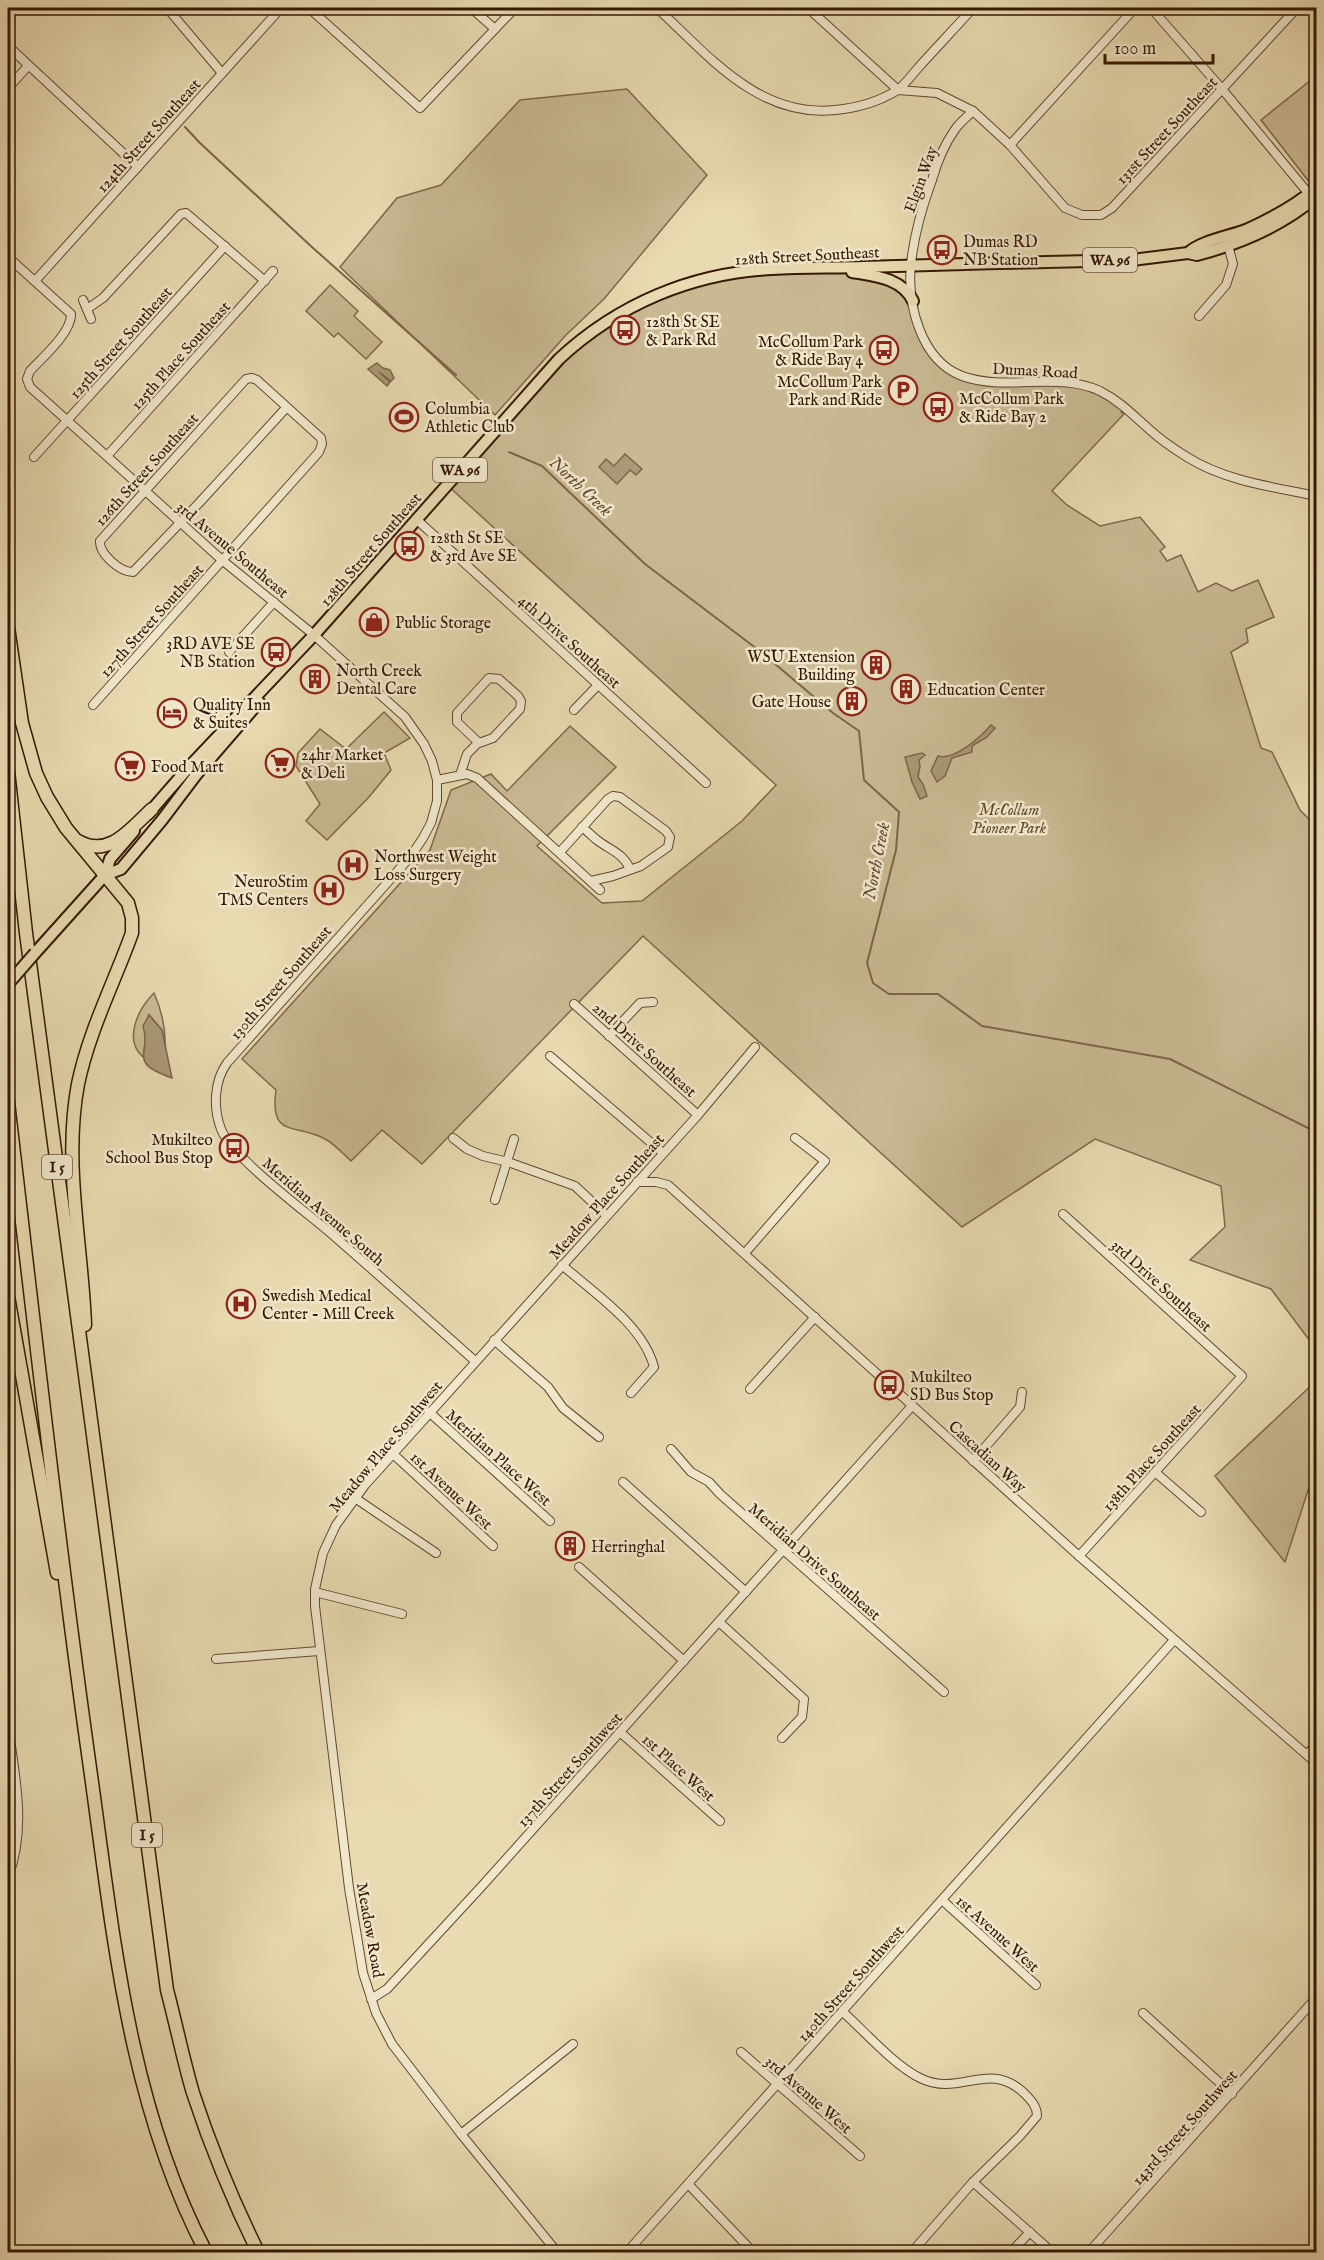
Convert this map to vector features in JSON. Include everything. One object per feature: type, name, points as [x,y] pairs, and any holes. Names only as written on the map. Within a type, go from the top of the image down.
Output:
[{"type":"highway","points":[[8,627],[22,723],[31,757],[47,797],[72,837],[128,903],[132,918],[132,933],[88,1044],[78,1086],[73,1122],[72,1155],[84,1292],[89,1404]]},
{"type":"highway","name":"I 5","points":[[8,771],[26,933],[167,1990],[193,2091],[209,2141],[258,2253]]},
{"type":"highway","points":[[72,837],[88,846],[106,846],[121,837],[152,809]]},
{"type":"highway","points":[[8,1102],[78,1684],[117,1965],[151,2114],[183,2202],[206,2253]]},
{"type":"highway","points":[[8,1296],[78,1684]]},
{"type":"main road","name":"WA 96","points":[[1188,253],[1197,255],[1228,245],[1276,224],[1314,193]]},
{"type":"main road","name":"WA 96","points":[[1188,253],[1194,247],[1270,218],[1314,193]]},
{"type":"main road","name":"128th Street Southeast","points":[[105,875],[110,859],[152,809],[314,635],[559,359],[589,333],[638,303],[666,290],[701,279],[770,269],[1132,260],[1188,253]]},
{"type":"main road","points":[[834,268],[892,281],[906,290],[913,301]]},
{"type":"main road","name":"128th Street Southeast","points":[[8,984],[105,875],[120,868],[162,820],[196,775],[305,650],[314,635]]},
{"type":"main road","points":[[196,775],[199,763],[221,739],[225,729]]},
{"type":"street","points":[[167,8],[222,73]]},
{"type":"street","name":"124th Street Southeast","points":[[35,281],[281,8]]},
{"type":"street","points":[[309,8],[420,108],[515,8]]},
{"type":"street","points":[[471,8],[495,29]]},
{"type":"street","points":[[657,8],[742,84],[789,108],[814,112],[848,109],[875,101],[898,90],[973,8]]},
{"type":"street","points":[[808,8],[898,90],[937,93],[973,111],[1010,145],[1135,8]]},
{"type":"street","points":[[1151,8],[1314,193]]},
{"type":"street","name":"131st Street Southeast","points":[[1010,145],[1065,208],[1082,215],[1101,215],[1112,208],[1297,8]]},
{"type":"street","points":[[8,46],[138,167]]},
{"type":"street","points":[[8,88],[28,66]]},
{"type":"street","name":"Elgin Way","points":[[911,265],[920,212],[942,153],[954,131],[973,111]]},
{"type":"street","points":[[87,309],[103,298],[181,214],[186,213],[192,215],[265,281]]},
{"type":"street","points":[[1199,316],[1226,285],[1233,264],[1228,245]]},
{"type":"street","name":"125th Street Southeast","points":[[34,457],[225,246]]},
{"type":"street","points":[[8,257],[35,281]]},
{"type":"street","name":"Dumas Road","points":[[911,265],[916,321],[928,350],[941,363],[959,375],[994,383],[1079,384],[1098,390],[1125,407],[1149,430],[1187,458],[1211,470],[1245,481],[1317,496]]},
{"type":"street","name":"125th Place Southeast","points":[[107,456],[273,271]]},
{"type":"street","name":"3rd Avenue Southeast","points":[[35,281],[66,308],[71,314],[71,321],[67,330],[30,371],[27,379],[30,387],[222,560],[314,635],[405,717],[424,744],[437,780]]},
{"type":"street","points":[[83,300],[91,319]]},
{"type":"street","name":"126th Street Southeast","points":[[179,522],[133,572],[123,570],[102,551],[99,541],[246,379],[257,380],[286,408]]},
{"type":"street","points":[[179,522],[286,408]]},
{"type":"street","name":"127th Street Southeast","points":[[93,705],[319,452],[322,444],[321,438],[286,408]]},
{"type":"street","name":"4th Drive Southeast","points":[[416,519],[706,783]]},
{"type":"street","points":[[229,652],[274,602]]},
{"type":"street","points":[[460,776],[467,754],[479,743],[493,738],[520,709],[519,696],[494,677],[489,678],[456,718],[457,722],[479,743]]},
{"type":"street","points":[[574,710],[598,685]]},
{"type":"street","points":[[437,780],[467,774],[477,777],[600,890]]},
{"type":"street","name":"130th Street Southeast","points":[[218,1086],[222,1070],[227,1063],[411,856],[431,823],[436,801],[437,780]]},
{"type":"street","points":[[560,852],[613,796],[620,797],[666,831],[670,837],[668,847],[641,866],[614,876],[591,881]]},
{"type":"street","points":[[582,827],[599,842],[615,850],[626,860],[630,869]]},
{"type":"street","points":[[609,1036],[640,1003],[653,1002]]},
{"type":"street","name":"2nd Drive Southeast","points":[[574,1004],[698,1114]]},
{"type":"street","name":"Meadow Place Southeast","points":[[475,1361],[638,1182],[755,1047]]},
{"type":"street","points":[[550,1056],[663,1153]]},
{"type":"street","name":"Meridian Avenue South","points":[[218,1086],[217,1108],[221,1130],[238,1152],[277,1189],[333,1235],[475,1361]]},
{"type":"street","points":[[453,1138],[466,1149],[483,1156],[508,1162],[574,1186],[606,1215]]},
{"type":"street","points":[[745,1252],[825,1161],[795,1138]]},
{"type":"street","points":[[495,1200],[514,1139]]},
{"type":"street","name":"Cascadian Way","points":[[638,1182],[668,1185],[745,1252],[1079,1556],[1317,1763]]},
{"type":"street","name":"3rd Drive Southeast","points":[[1063,1214],[1242,1376]]},
{"type":"street","points":[[562,1265],[634,1328],[647,1347],[654,1367],[631,1393]]},
{"type":"street","points":[[750,1389],[815,1317]]},
{"type":"street","points":[[494,1340],[548,1387],[563,1408],[599,1437]]},
{"type":"street","name":"Meadow Place Southwest","points":[[323,1553],[336,1525],[355,1498],[475,1361]]},
{"type":"street","name":"138th Place Southeast","points":[[1079,1556],[1242,1376]]},
{"type":"street","points":[[973,1461],[1020,1407],[1022,1392]]},
{"type":"street","name":"137th Street Southwest","points":[[371,1999],[387,1989],[912,1406]]},
{"type":"street","name":"Meridian Place West","points":[[429,1412],[550,1521]]},
{"type":"street","name":"Meridian Drive Southeast","points":[[671,1449],[691,1472],[709,1482],[944,1692]]},
{"type":"street","name":"1st Avenue West","points":[[392,1454],[493,1546]]},
{"type":"street","points":[[1155,1472],[1201,1512]]},
{"type":"street","points":[[623,1482],[746,1592]]},
{"type":"street","points":[[355,1498],[436,1552]]},
{"type":"street","name":"Meadow Road","points":[[323,1553],[315,1592],[319,1651],[349,1888],[360,1960],[371,1999],[392,2044],[557,2253]]},
{"type":"street","points":[[579,1567],[684,1661]]},
{"type":"street","points":[[315,1592],[402,1614]]},
{"type":"street","points":[[719,1622],[804,1699],[802,1717],[782,1738]]},
{"type":"street","name":"140th Street Southwest","points":[[627,2253],[1174,1640]]},
{"type":"street","points":[[216,1659],[319,1651]]},
{"type":"street","points":[[8,1726],[18,1804],[15,1852],[8,1875]]},
{"type":"street","name":"1st Place West","points":[[620,1732],[720,1821]]},
{"type":"street","points":[[1308,1755],[1317,1744]]},
{"type":"street","name":"1st Avenue West","points":[[942,1900],[1036,1985]]},
{"type":"street","name":"143rd Street Southwest","points":[[1089,2253],[1317,1998]]},
{"type":"street","points":[[843,2012],[906,2070],[920,2078],[934,2084],[958,2085],[980,2078],[1001,2080],[1017,2086],[1037,2109],[1037,2116],[1020,2136],[973,2182],[912,2253]]},
{"type":"street","points":[[1143,2013],[1232,2094]]},
{"type":"street","points":[[461,2134],[573,2044]]},
{"type":"street","name":"3rd Avenue West","points":[[741,2052],[860,2156]]},
{"type":"street","points":[[973,2182],[1053,2253]]},
{"type":"street","points":[[690,2185],[753,2253]]},
{"type":"street","points":[[1011,2253],[1030,2232]]},
{"type":"green space","points":[[1316,76],[1316,177],[1310,183],[1261,120]]},
{"type":"green space","points":[[627,89],[707,175],[604,299],[566,335],[495,415],[340,267],[397,198],[441,185],[520,100]]},
{"type":"green space","name":"McCollum Pioneer Park","points":[[863,267],[907,294],[916,321],[941,363],[981,381],[1079,384],[1125,407],[1121,412],[1124,414],[1052,491],[1067,505],[1100,526],[1140,517],[1165,547],[1160,551],[1167,561],[1181,555],[1198,592],[1216,583],[1232,591],[1258,580],[1274,617],[1246,629],[1248,642],[1231,652],[1261,748],[1272,752],[1300,810],[1316,826],[1316,1349],[1271,1289],[1190,1260],[1225,1227],[1221,1186],[1095,1139],[962,1227],[643,936],[422,1164],[382,1130],[351,1161],[325,1139],[287,1127],[277,1116],[276,1090],[242,1059],[430,850],[451,790],[491,774],[507,791],[570,726],[616,767],[537,846],[602,903],[642,901],[742,821],[776,785],[447,485],[589,333],[701,279]]},
{"type":"green space","points":[[330,285],[358,311],[354,316],[382,342],[366,359],[338,333],[334,337],[306,311]]},
{"type":"green space","points":[[384,712],[410,738],[384,753],[391,770],[369,797],[327,840],[306,821],[320,804],[296,766],[298,753],[320,729],[346,749]]},
{"type":"green space","points":[[154,993],[163,1021],[165,1049],[162,1030],[149,1015],[143,1057],[137,1050],[133,1033],[138,1016]]},
{"type":"green space","points":[[1316,1381],[1316,1479],[1311,1481],[1285,1562],[1215,1476]]},
{"type":"shaded area","points":[[377,363],[390,370],[394,378],[391,381],[379,372],[390,382],[387,386],[368,369]]},
{"type":"shaded area","points":[[625,454],[642,469],[636,475],[630,470],[617,484],[599,467],[606,459],[614,466]]},
{"type":"shaded area","points":[[991,725],[995,728],[987,737],[972,746],[972,752],[952,758],[945,776],[937,782],[931,771],[938,756],[944,757],[959,752],[981,736]]},
{"type":"shaded area","points":[[922,753],[925,755],[919,760],[918,777],[927,796],[920,799],[912,782],[905,757]]},
{"type":"shaded area","points":[[149,1015],[162,1030],[172,1078],[149,1067],[145,1062],[143,1026]]},
{"type":"waterway","name":"North Creek","points":[[185,127],[313,248],[456,375]]},
{"type":"waterway","name":"North Creek","points":[[509,452],[542,466],[645,564],[761,652],[833,713],[859,731],[864,780],[899,812],[896,850],[867,963],[873,983],[889,994],[938,994],[982,1026],[1170,1059],[1316,1132]]},
{"type":"place","name":"Dumas RD NB Station","points":[[942,250]]},
{"type":"place","name":"128th St SE & Park Rd","points":[[625,330]]},
{"type":"place","name":"McCollum Park & Ride Bay 4","points":[[884,350]]},
{"type":"place","name":"McCollum Park Park and Ride","points":[[903,390]]},
{"type":"place","name":"McCollum Park & Ride Bay 2","points":[[938,407]]},
{"type":"place","name":"Columbia Athletic Club","points":[[404,417]]},
{"type":"place","name":"128th St SE & 3rd Ave SE","points":[[409,546]]},
{"type":"place","name":"Public Storage","points":[[374,622]]},
{"type":"place","name":"3RD AVE SE NB Station","points":[[276,652]]},
{"type":"place","name":"WSU Extension Building","points":[[876,665]]},
{"type":"place","name":"North Creek Dental Care","points":[[315,679]]},
{"type":"place","name":"Education Center","points":[[906,689]]},
{"type":"place","name":"Gate House","points":[[852,701]]},
{"type":"place","name":"Quality Inn & Suites","points":[[172,713]]},
{"type":"place","name":"24hr Market & Deli","points":[[280,763]]},
{"type":"place","name":"Food Mart","points":[[130,766]]},
{"type":"place","name":"Northwest Weight Loss Surgery","points":[[353,865]]},
{"type":"place","name":"NeuroStim TMS Centers","points":[[329,890]]},
{"type":"place","name":"Mukilteo School Bus Stop","points":[[234,1148]]},
{"type":"place","name":"Swedish Medical Center - Mill Creek","points":[[241,1304]]},
{"type":"place","name":"Mukilteo SD Bus Stop","points":[[889,1385]]},
{"type":"place","name":"Herringhal","points":[[570,1546]]}]
